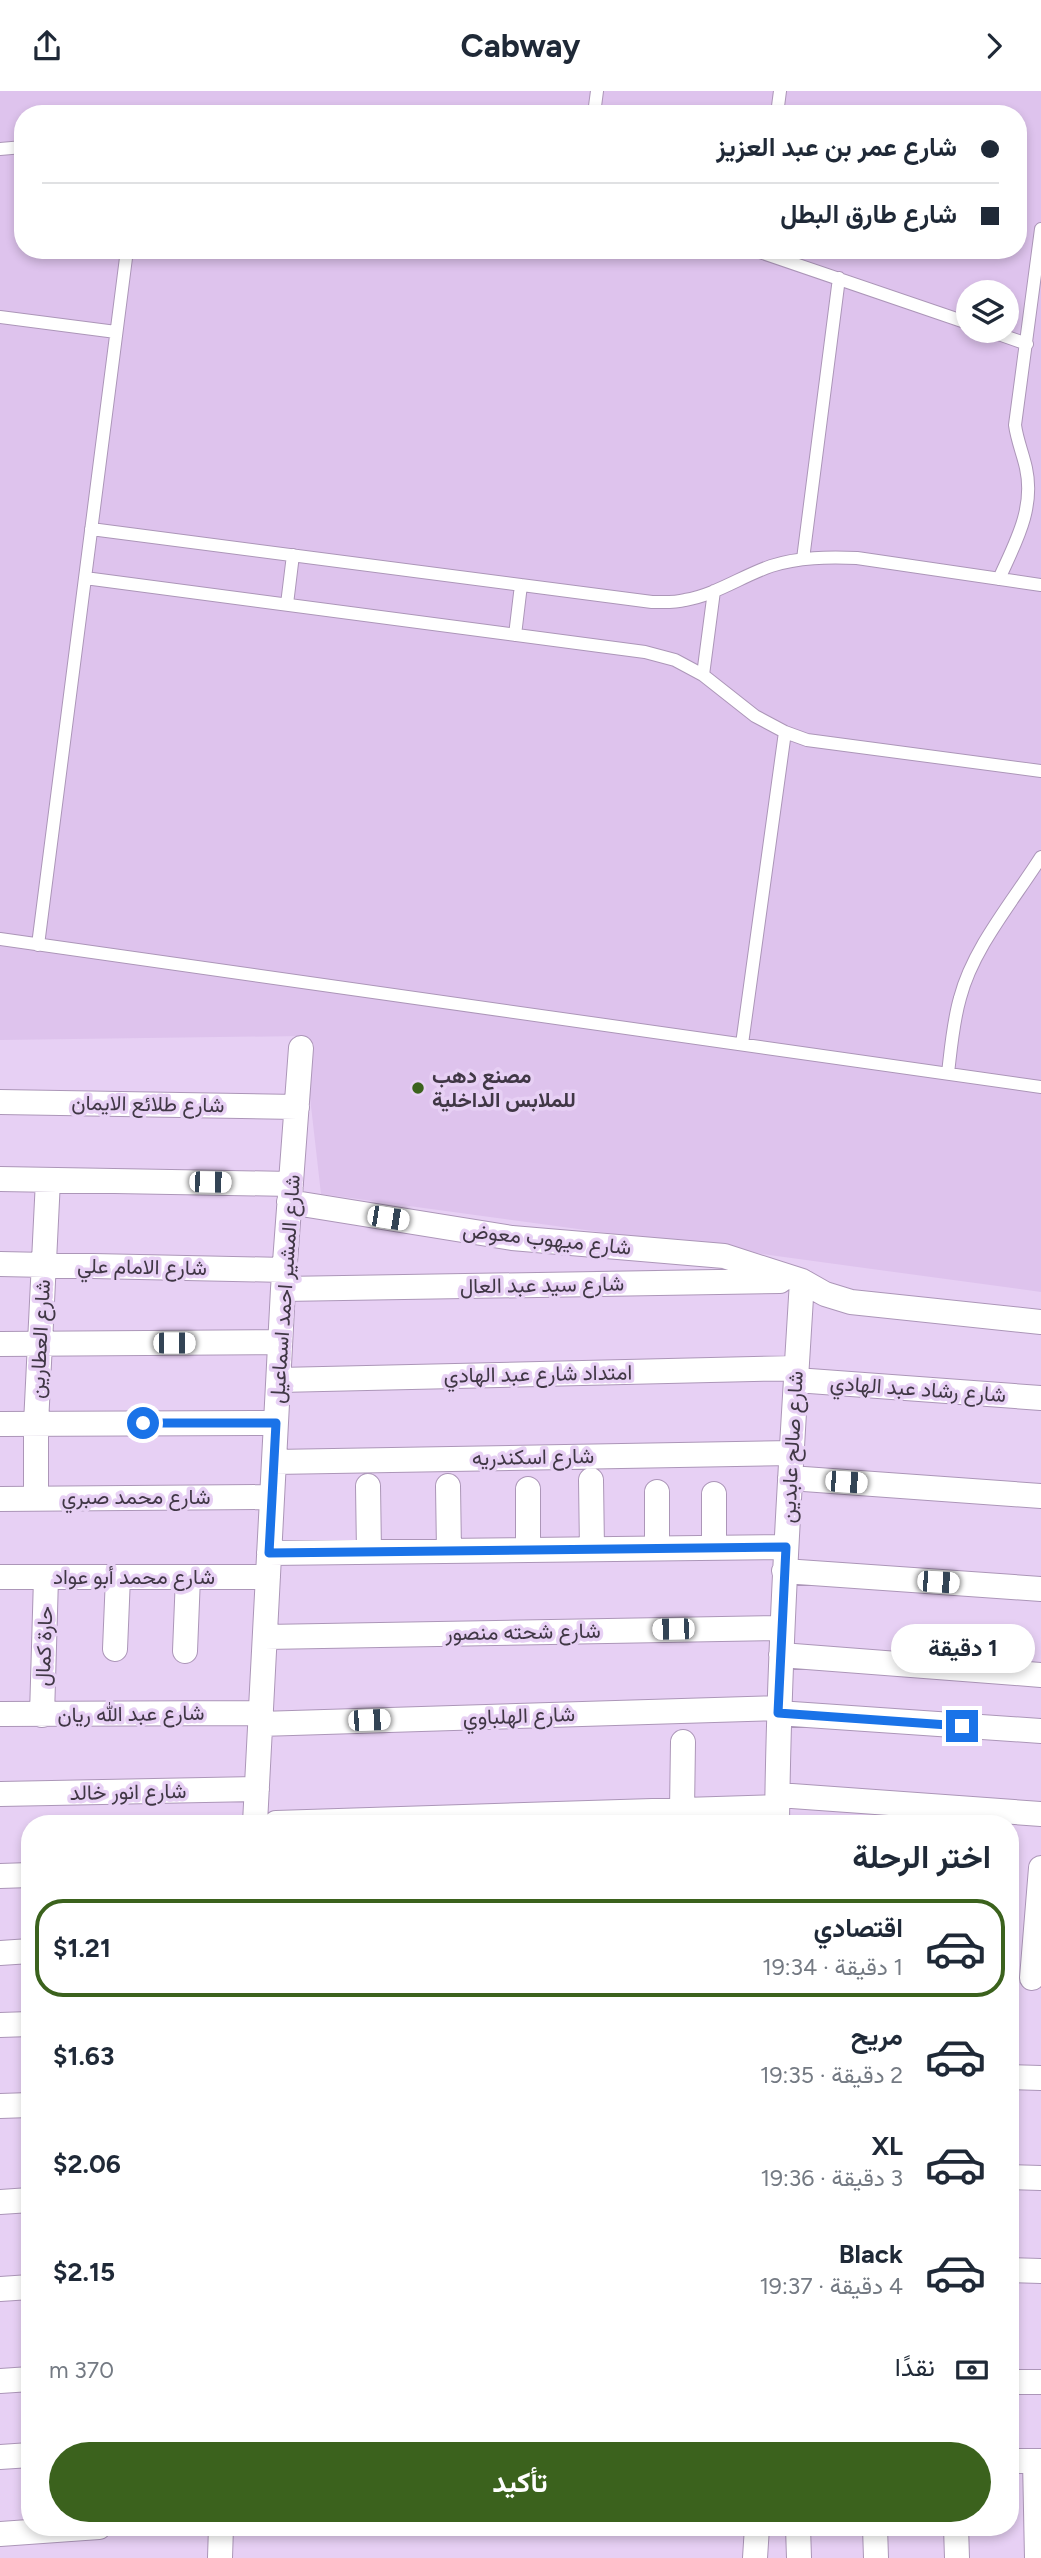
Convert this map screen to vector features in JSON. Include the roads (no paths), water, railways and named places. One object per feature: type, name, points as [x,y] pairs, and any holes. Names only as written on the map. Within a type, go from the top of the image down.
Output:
[{"type":"street","name":"شارع المشير احمد اسماعيل","points":[[255,1815],[283,1280],[301,1048]]},
{"type":"street","name":"شارع طلائع الايمان","points":[[0,1102],[297,1107]]},
{"type":"street","name":"شارع ميهوب معوض","points":[[0,1179],[290,1193],[512,1238],[724,1257],[802,1281],[825,1294],[851,1302],[1041,1321]]},
{"type":"street","name":"شارع العطارين","points":[[36,1498],[36,1424],[48,1180]]},
{"type":"street","name":"شارع الامام علي","points":[[0,1264],[283,1280]]},
{"type":"street","name":"شارع سيد عبد العال","points":[[283,1280],[802,1281]]},
{"type":"street","name":"شارع صالح عابدين","points":[[777,1809],[778,1711],[785,1559],[802,1281]]},
{"type":"street","points":[[0,1344],[281,1342]]},
{"type":"street","name":"امتداد شارع عبد الهادي","points":[[279,1380],[796,1374]]},
{"type":"street","name":"شارع رشاد عبد الهادي","points":[[796,1374],[1041,1398]]},
{"type":"street","points":[[0,1424],[276,1423]]},
{"type":"street","name":"شارع اسكندريه","points":[[274,1462],[792,1453]]},
{"type":"street","points":[[790,1478],[1041,1496]]},
{"type":"street","points":[[591,1481],[592,1549]]},
{"type":"street","points":[[368,1486],[369,1552]]},
{"type":"street","points":[[448,1486],[449,1551]]},
{"type":"street","points":[[528,1489],[528,1550]]},
{"type":"street","points":[[657,1492],[657,1548]]},
{"type":"street","points":[[714,1494],[714,1548]]},
{"type":"street","name":"شارع محمد صبري","points":[[0,1499],[272,1496]]},
{"type":"street","name":"شارع محمد أبو عواد","points":[[0,1577],[188,1577],[369,1552],[714,1548],[1041,1589]]},
{"type":"street","points":[[115,1649],[118,1577]]},
{"type":"street","points":[[185,1651],[188,1577]]},
{"type":"street","name":"حارة كمال","points":[[42,1715],[46,1578]]},
{"type":"street","name":"شارع شحته منصور","points":[[265,1637],[782,1627]]},
{"type":"street","points":[[781,1655],[1041,1675]]},
{"type":"street","name":"شارع الهلباوي","points":[[261,1718],[778,1711],[1041,1731]]},
{"type":"street","name":"شارع عبد الله ريان","points":[[0,1714],[261,1718]]},
{"type":"street","points":[[682,1742],[696,1814]]},
{"type":"street","name":"شارع انور خالد","points":[[0,1794],[257,1789]]},
{"type":"street","points":[[649,1815],[777,1809],[927,1815]]},
{"type":"street","points":[[998,1815],[1041,1814]]},
{"type":"street","points":[[1028,1978],[1041,1868]]},
{"type":"street","points":[[0,1876],[21,1875]]},
{"type":"street","points":[[0,1953],[21,1952]]},
{"type":"street","points":[[0,2025],[21,2024]]},
{"type":"street","points":[[1019,2077],[1041,2078]]},
{"type":"street","points":[[0,2106],[21,2105]]},
{"type":"street","points":[[1019,2177],[1041,2178]]},
{"type":"street","points":[[0,2202],[21,2201]]},
{"type":"street","points":[[1019,2270],[1041,2271]]},
{"type":"street","points":[[0,2289],[21,2288]]},
{"type":"street","points":[[0,2381],[21,2380]]},
{"type":"street","points":[[1019,2382],[1041,2382]]},
{"type":"street","points":[[0,2457],[21,2456]]},
{"type":"street","points":[[1019,2461],[1038,2461],[1037,2558]]},
{"type":"street","points":[[0,2534],[21,2533]]},
{"type":"street","points":[[220,2558],[221,2536]]},
{"type":"street","points":[[755,2558],[756,2536]]},
{"type":"street","points":[[798,2536],[799,2558]]},
{"type":"street","points":[[875,2536],[876,2558]]},
{"type":"street","points":[[956,2536],[957,2558]]},
{"type":"lane","points":[[999,579],[1026,516],[1029,491],[1026,466],[1018,446],[1015,425],[1041,229]]},
{"type":"lane","points":[[38,945],[126,259]]},
{"type":"lane","points":[[781,259],[956,319]]},
{"type":"lane","points":[[803,559],[839,278]]},
{"type":"lane","points":[[0,317],[116,333]]},
{"type":"lane","points":[[1019,341],[1027,344]]},
{"type":"lane","points":[[91,529],[652,602],[684,601],[772,566],[803,559],[830,557],[857,558],[1041,585]]},
{"type":"lane","points":[[287,604],[293,555]]},
{"type":"lane","points":[[85,578],[645,652],[675,660],[703,675],[755,716],[807,740],[1041,771]]},
{"type":"lane","points":[[515,635],[521,585]]},
{"type":"lane","points":[[703,675],[714,591]]},
{"type":"lane","points":[[742,1044],[785,732]]},
{"type":"lane","points":[[947,1073],[959,999],[968,974],[980,950],[1041,857]]},
{"type":"lane","points":[[0,939],[1041,1087]]},
{"type":"place","name":"مصنع دهب للملابس الداخلية","points":[[418,1088]]}]
